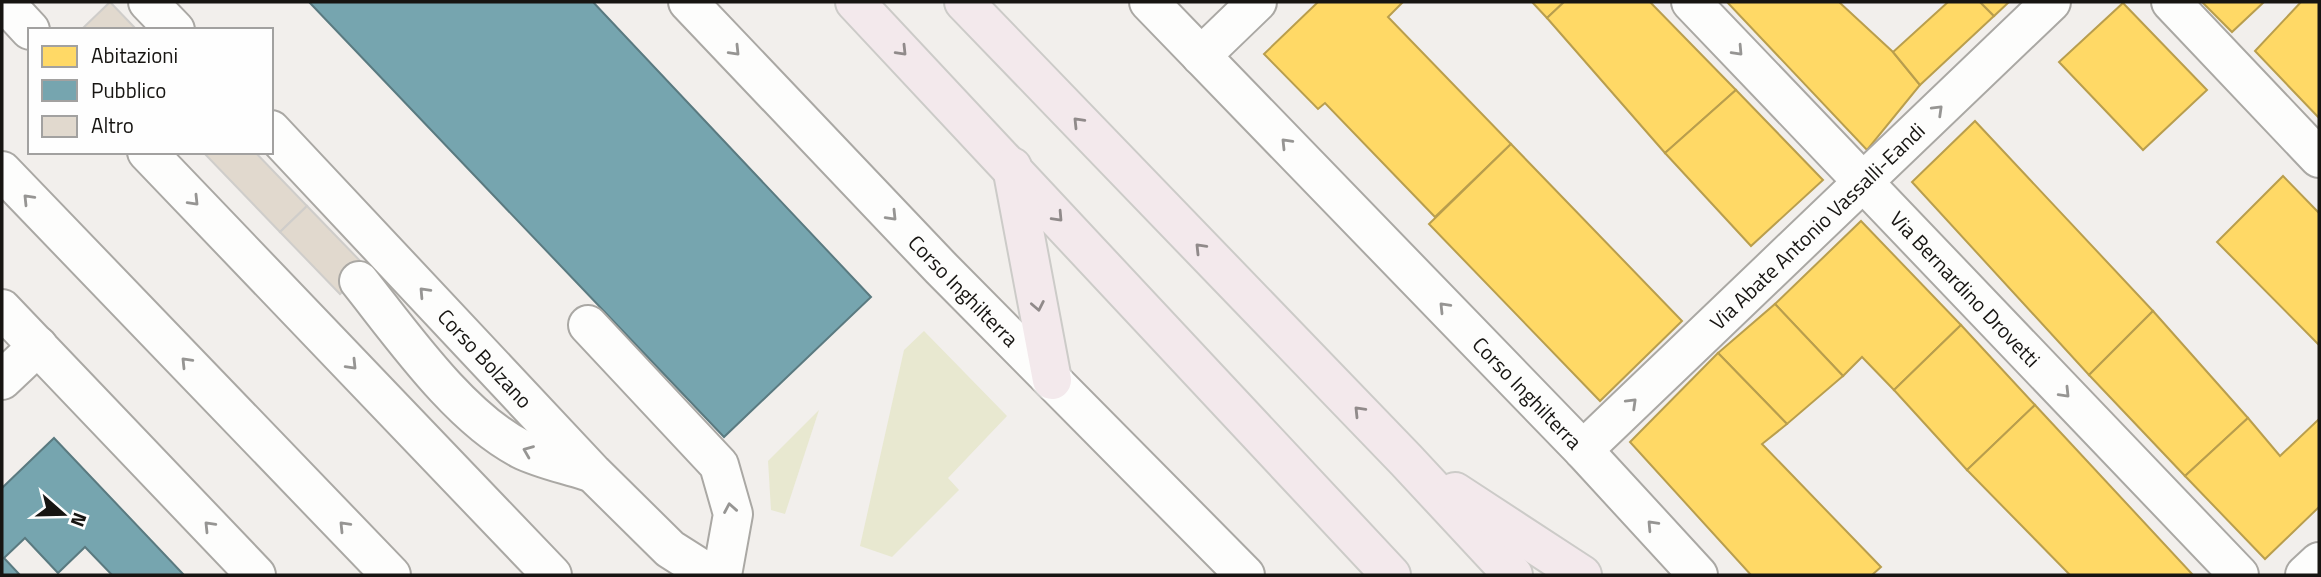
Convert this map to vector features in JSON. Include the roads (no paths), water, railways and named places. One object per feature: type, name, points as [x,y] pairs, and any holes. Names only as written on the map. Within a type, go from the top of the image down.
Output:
[{"type":"main road","points":[[855,2],[1012,167],[1330,513],[1391,575]]},
{"type":"main road","points":[[964,2],[1406,460],[1513,575]]},
{"type":"main road","points":[[1012,167],[1052,380]]},
{"type":"main road","points":[[1406,460],[1582,575]]},
{"type":"main road","points":[[1330,513],[1371,575]]},
{"type":"street","points":[[4,2],[28,28]]},
{"type":"street","points":[[148,2],[173,28]]},
{"type":"street","name":"Corso Inghilterra","points":[[688,2],[941,268],[1245,575]]},
{"type":"street","name":"Corso Inghilterra","points":[[1149,2],[1583,450],[1698,575]]},
{"type":"street","points":[[1201,56],[1257,2]]},
{"type":"street","name":"Via Bernardino Drovetti","points":[[1691,2],[2239,575]]},
{"type":"street","name":"Via Abate Antonio Vassalli-Eandi","points":[[1583,450],[2051,2]]},
{"type":"street","points":[[2171,2],[2319,158]]},
{"type":"street","name":"Corso Bolzano","points":[[273,132],[593,472],[670,549],[711,575]]},
{"type":"street","points":[[149,154],[552,575]]},
{"type":"street","points":[[2,171],[391,575]]},
{"type":"street","points":[[359,281],[431,371],[492,430],[522,449],[593,472]]},
{"type":"street","points":[[2,309],[256,575]]},
{"type":"street","points":[[588,325],[719,465],[733,514],[722,575]]},
{"type":"street","points":[[2,380],[38,346]]},
{"type":"street","points":[[2305,575],[2319,562]]},
{"type":"street","points":[[694,575],[711,575]]}]
